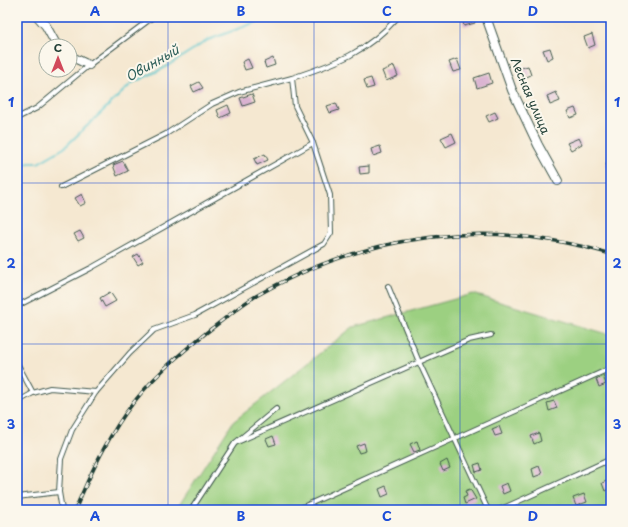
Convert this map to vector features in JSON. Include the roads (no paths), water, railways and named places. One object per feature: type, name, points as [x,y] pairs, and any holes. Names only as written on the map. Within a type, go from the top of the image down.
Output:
[{"type":"street","points":[[38,17],[46,26],[53,38]]},
{"type":"street","name":"Лесная улица","points":[[486,17],[512,90],[538,145],[558,181]]},
{"type":"street","points":[[78,60],[89,65]]},
{"type":"lane","points":[[17,118],[37,108],[89,65],[153,17]]},
{"type":"lane","points":[[61,187],[166,134],[212,104],[238,92],[292,78],[322,68],[360,51],[386,32],[398,17]]},
{"type":"lane","points":[[62,510],[59,492],[61,458],[72,430],[96,392],[130,353],[154,330],[196,314],[324,244],[331,233],[330,195],[313,143],[294,106],[292,78]]},
{"type":"lane","points":[[17,306],[91,268],[313,143]]},
{"type":"lane","points":[[388,286],[419,362],[488,510]]},
{"type":"lane","points":[[235,443],[469,340],[491,335]]},
{"type":"lane","points":[[17,363],[33,393]]},
{"type":"lane","points":[[296,510],[611,368]]},
{"type":"lane","points":[[17,402],[33,393],[50,388],[96,392]]},
{"type":"lane","points":[[191,510],[235,443],[276,409]]},
{"type":"lane","points":[[498,510],[611,459]]},
{"type":"lane","points":[[17,497],[59,492]]},
{"type":"waterway","name":"Овинный","points":[[17,168],[29,163],[38,163],[64,148],[132,83],[164,68],[208,40],[270,17]]},
{"type":"railway","points":[[75,510],[91,473],[110,437],[134,402],[154,379],[187,348],[239,307],[256,296],[298,275],[341,258],[384,245],[429,238],[474,234],[520,236],[565,243],[611,254]]}]
